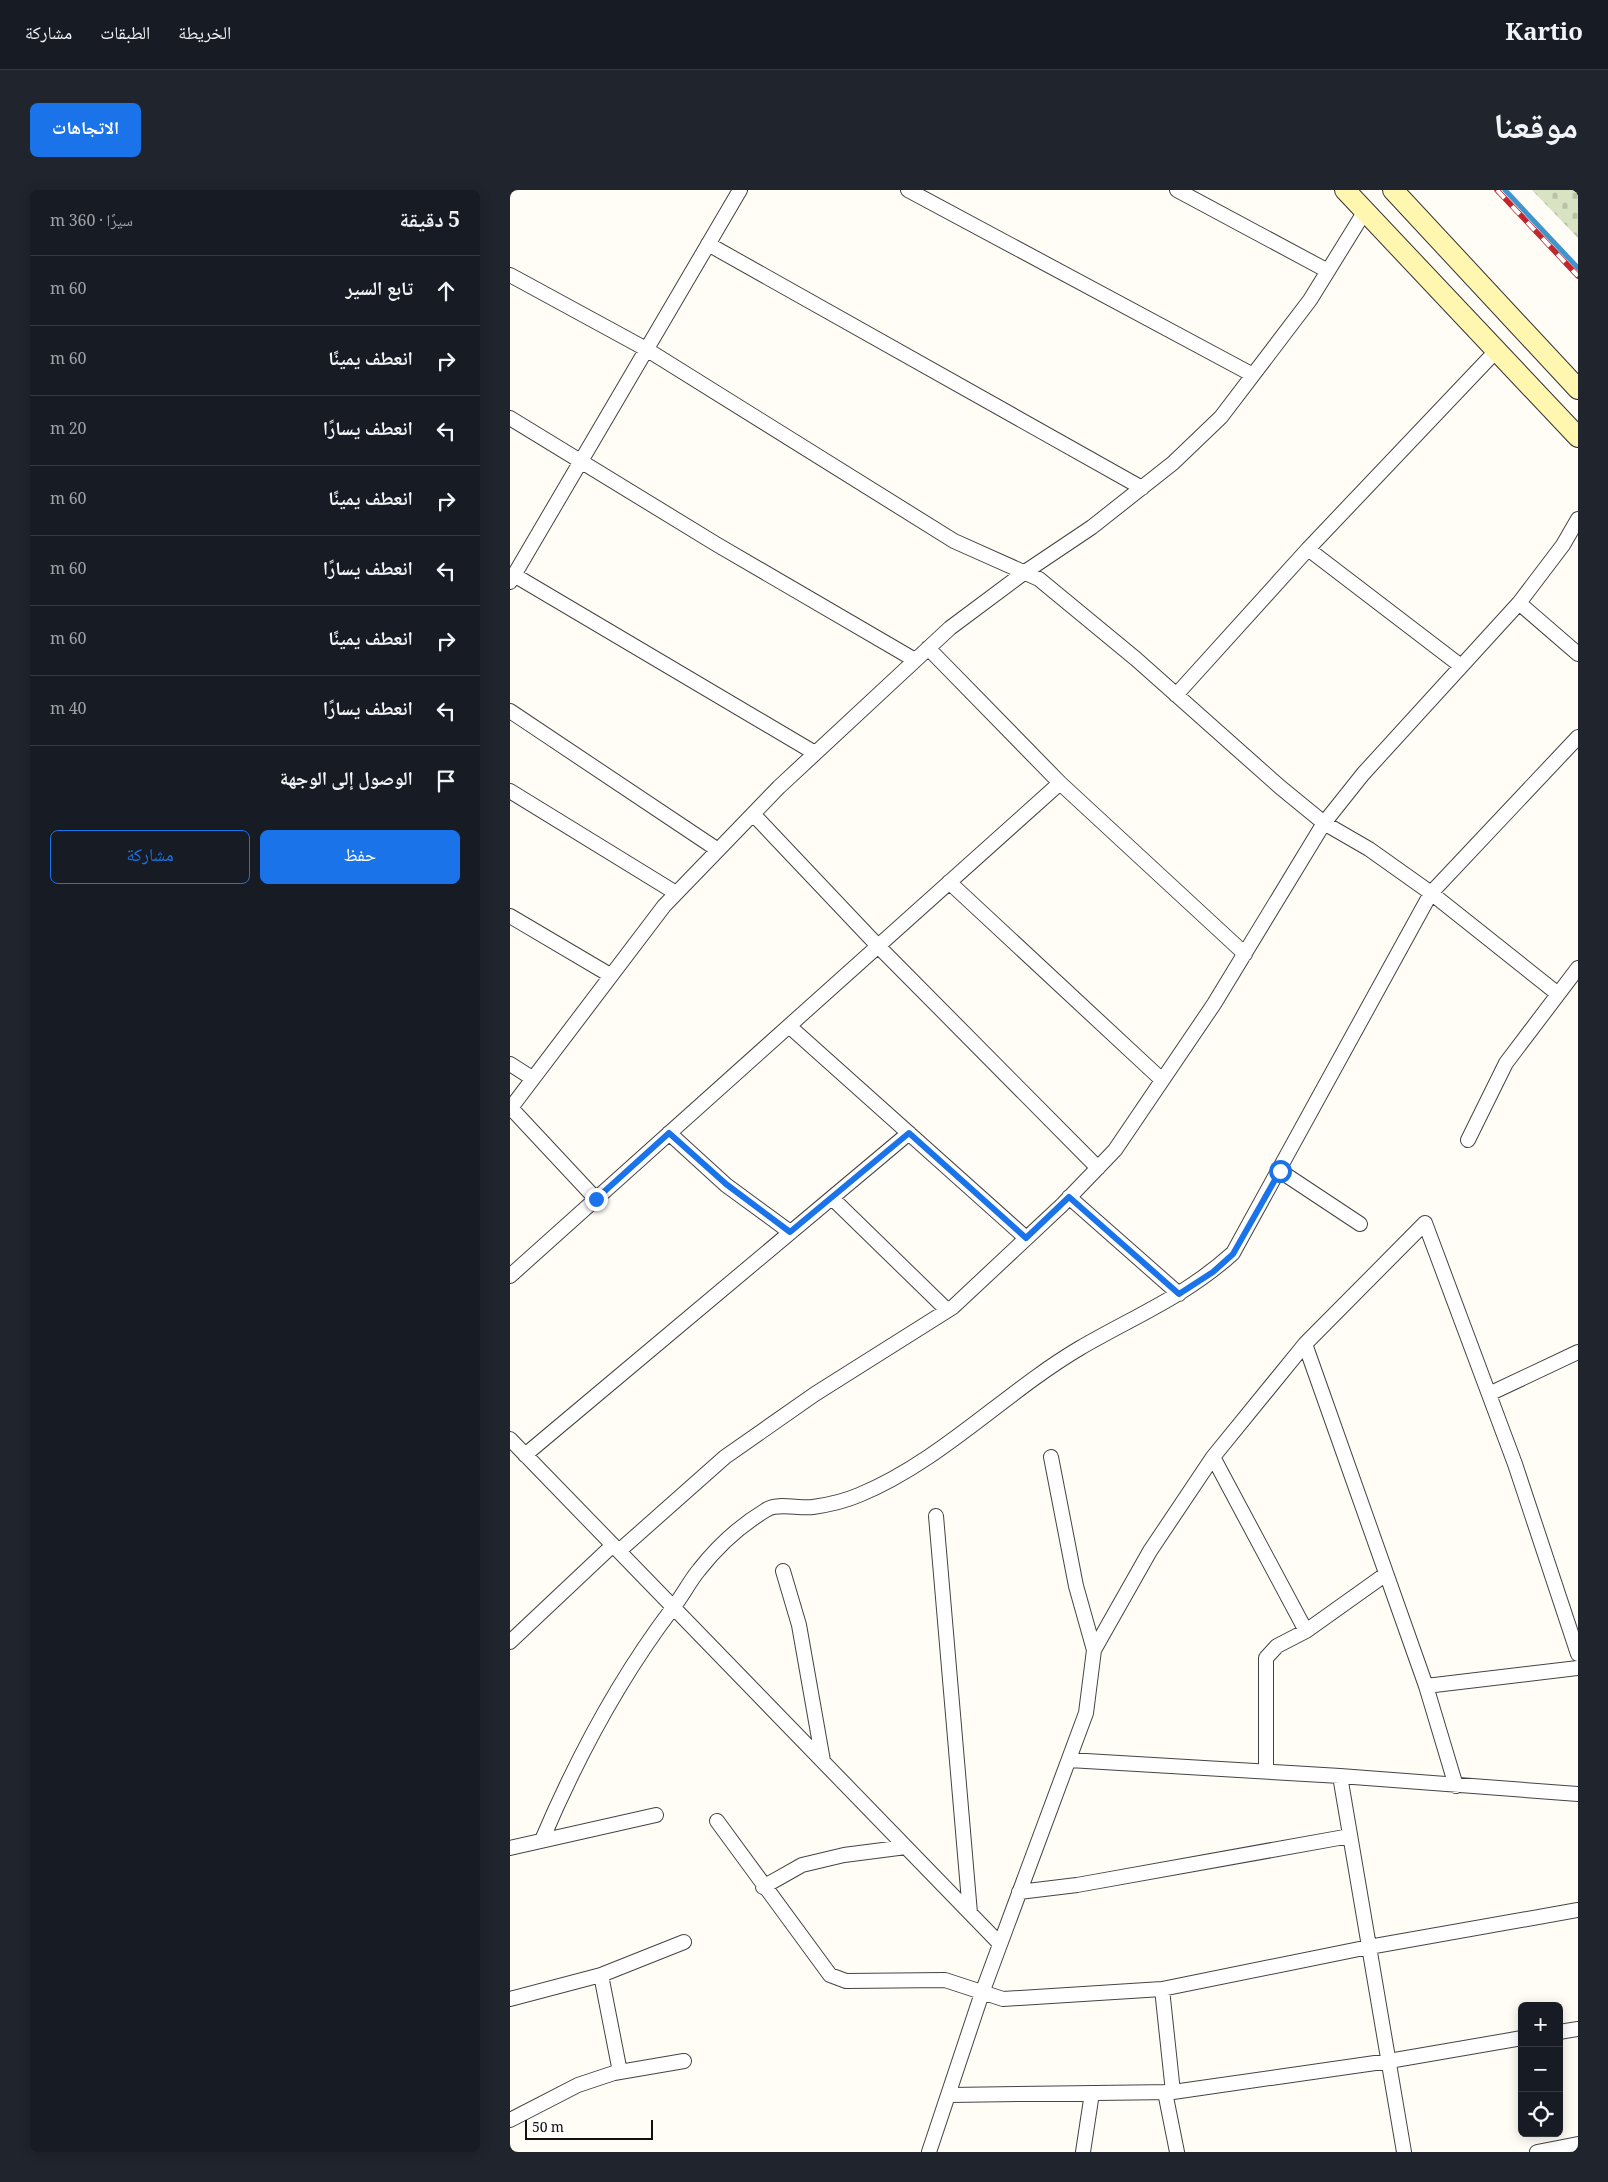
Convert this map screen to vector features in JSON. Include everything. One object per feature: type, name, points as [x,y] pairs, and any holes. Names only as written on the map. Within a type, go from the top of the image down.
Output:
[{"type":"main road","points":[[1344,190],[1578,437]]},
{"type":"main road","points":[[1393,190],[1578,388]]},
{"type":"street","points":[[740,190],[513,574],[815,753]]},
{"type":"street","points":[[908,190],[1253,375]]},
{"type":"street","points":[[1177,190],[1328,271]]},
{"type":"street","points":[[596,1199],[511,1109],[532,1078],[610,976],[676,893],[815,753],[928,648],[950,628],[1025,572],[1092,527],[1142,488],[1173,463],[1221,418],[1310,300],[1365,211]]},
{"type":"street","points":[[708,244],[1142,488]]},
{"type":"street","points":[[510,275],[646,349],[954,541],[1039,579],[1324,823],[1369,849],[1431,893],[1558,994]]},
{"type":"street","points":[[1176,695],[1308,549],[1497,350]]},
{"type":"street","points":[[510,418],[716,544],[915,660]]},
{"type":"street","points":[[510,1642],[616,1548],[725,1458],[815,1394],[948,1310],[1098,1168],[1114,1150],[1214,1004],[1324,823],[1363,774],[1519,603],[1563,545],[1578,519]]},
{"type":"street","points":[[1308,549],[1461,666]]},
{"type":"street","points":[[1519,603],[1578,654]]},
{"type":"street","points":[[928,648],[970,694],[1060,783],[1245,954]]},
{"type":"street","points":[[510,711],[718,850]]},
{"type":"street","points":[[542,1840],[566,1783],[622,1685],[660,1624],[699,1569],[734,1534],[769,1507],[812,1507],[858,1496],[914,1467],[1000,1403],[1079,1348],[1179,1294],[1213,1272],[1233,1254],[1431,893],[1578,737]]},
{"type":"street","points":[[510,1276],[1060,783]]},
{"type":"street","points":[[510,791],[676,893]]},
{"type":"street","points":[[753,814],[878,946],[1098,1168]]},
{"type":"street","points":[[949,882],[1162,1080]]},
{"type":"street","points":[[510,916],[610,976]]},
{"type":"street","points":[[1468,1140],[1506,1063],[1578,968]]},
{"type":"street","points":[[789,1026],[1026,1238]]},
{"type":"street","points":[[510,1064],[532,1078]]},
{"type":"street","points":[[669,1133],[726,1184],[790,1232]]},
{"type":"street","points":[[525,1455],[909,1133]]},
{"type":"street","points":[[1280,1171],[1360,1224]]},
{"type":"street","points":[[1069,1197],[1179,1294]]},
{"type":"street","points":[[832,1198],[948,1310]]},
{"type":"street","points":[[929,2152],[950,2095],[982,1993],[1086,1713],[1094,1650],[1150,1551],[1213,1457],[1304,1344],[1425,1223],[1515,1464],[1578,1654]]},
{"type":"street","points":[[1304,1344],[1426,1686],[1456,1786]]},
{"type":"street","points":[[1489,1394],[1578,1352]]},
{"type":"street","points":[[510,1439],[1000,1944]]},
{"type":"street","points":[[1051,1457],[1076,1586],[1094,1650]]},
{"type":"street","points":[[1213,1457],[1306,1631]]},
{"type":"street","points":[[936,1516],[970,1913]]},
{"type":"street","points":[[783,1572],[799,1625],[823,1761]]},
{"type":"street","points":[[1266,1771],[1266,1658],[1277,1646],[1306,1631],[1386,1574]]},
{"type":"street","points":[[1426,1686],[1578,1668]]},
{"type":"street","points":[[1069,1760],[1266,1771],[1578,1794]]},
{"type":"street","points":[[1340,1776],[1404,2152]]},
{"type":"street","points":[[510,1848],[656,1815]]},
{"type":"street","points":[[717,1821],[763,1887],[830,1975],[846,1981],[945,1980],[1004,1999],[1162,1989],[1369,1947],[1578,1910]]},
{"type":"street","points":[[1019,1892],[1077,1885],[1350,1836]]},
{"type":"street","points":[[763,1887],[802,1865],[844,1856],[906,1847]]},
{"type":"street","points":[[510,1998],[601,1975],[684,1942]]},
{"type":"street","points":[[601,1975],[620,2072]]},
{"type":"street","points":[[1162,1989],[1169,2092],[1177,2152]]},
{"type":"street","points":[[1563,2031],[1578,2029]]},
{"type":"street","points":[[950,2095],[1169,2092],[1389,2061],[1518,2039]]},
{"type":"street","points":[[510,2120],[578,2085],[620,2072],[684,2061]]},
{"type":"street","points":[[1083,2152],[1092,2093]]},
{"type":"street","points":[[1537,2152],[1578,2144]]},
{"type":"green space","points":[[1532,190],[1578,190],[1578,238]]},
{"type":"waterway","points":[[1505,190],[1578,268]]},
{"type":"railway","points":[[1497,190],[1578,276]]},
{"type":"route","points":[[596,1199],[669,1133],[726,1184],[790,1232],[909,1133],[1026,1238],[1069,1197],[1179,1294],[1213,1272],[1233,1254],[1280,1171]]}]
